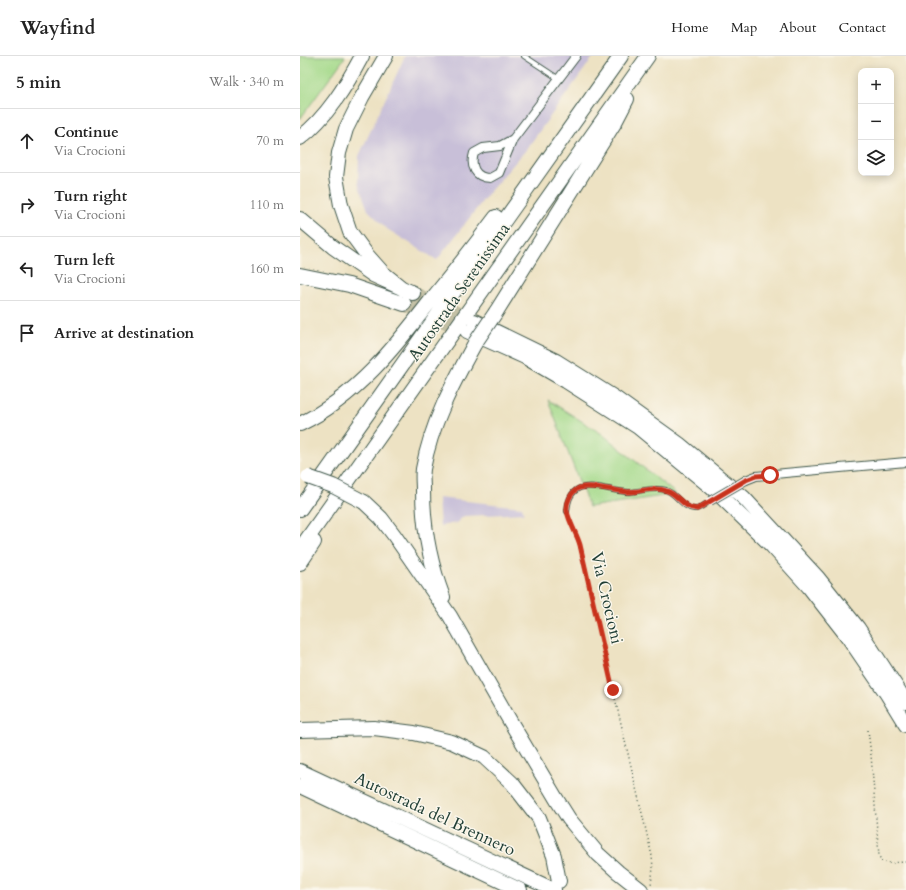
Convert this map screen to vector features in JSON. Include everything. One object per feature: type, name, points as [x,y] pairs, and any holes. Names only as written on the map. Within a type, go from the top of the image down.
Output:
[{"type":"highway","points":[[300,137],[331,95],[352,56]]},
{"type":"highway","points":[[300,137],[322,116],[343,88],[362,56]]},
{"type":"highway","points":[[386,56],[362,97],[346,129],[338,153],[336,178],[350,232],[382,272],[407,295]]},
{"type":"highway","name":"Autostrada Serenissima","points":[[300,509],[621,56]]},
{"type":"highway","points":[[450,616],[435,576],[427,544],[423,507],[423,470],[430,440],[446,397],[475,344],[615,122],[649,56]]},
{"type":"highway","name":"Autostrada Serenissima","points":[[300,549],[649,56]]},
{"type":"highway","points":[[300,424],[329,407],[358,384],[391,351],[540,158],[581,113]]},
{"type":"highway","points":[[300,219],[333,247],[373,275],[407,295]]},
{"type":"highway","points":[[300,275],[407,295]]},
{"type":"highway","points":[[906,702],[858,628],[818,578],[744,498],[679,444],[615,398],[556,361],[470,326],[566,381],[638,427],[711,487],[772,546],[809,587],[848,636],[906,725]]},
{"type":"highway","points":[[300,563],[352,487],[393,417]]},
{"type":"highway","points":[[304,476],[333,486],[364,502],[381,518],[394,534],[450,616],[510,721],[569,819],[598,854],[641,890]]},
{"type":"highway","points":[[300,730],[374,728],[414,733],[452,742],[484,757],[512,783],[539,818],[554,856],[554,887]]},
{"type":"highway","name":"Autostrada del Brennero","points":[[300,771],[554,887]]},
{"type":"highway","name":"Autostrada del Brennero","points":[[300,786],[520,890]]},
{"type":"street","points":[[513,139],[500,146],[483,148],[474,153],[472,163],[478,175],[490,178],[499,173],[513,139],[576,56]]},
{"type":"street","points":[[710,501],[746,480],[756,476],[906,462]]},
{"type":"lane","points":[[524,56],[559,79]]},
{"type":"lane","points":[[567,511],[570,497],[574,492],[579,488],[589,487],[628,492],[658,489],[668,491],[691,509],[697,509],[710,501]]},
{"type":"path","name":"Via Crocioni","points":[[567,511],[578,540],[652,856],[653,868],[650,890]]},
{"type":"path","points":[[868,730],[879,856],[881,861],[888,863],[906,862]]},
{"type":"shaded area","points":[[405,56],[594,56],[525,151],[491,190],[437,260],[387,229],[368,210],[358,183],[359,156]]},
{"type":"shaded area","points":[[438,498],[522,507],[524,513],[464,516],[456,523],[440,526]]},
{"type":"green space","points":[[300,56],[345,56],[300,119]]},
{"type":"green space","points":[[548,400],[602,434],[676,494],[589,507]]},
{"type":"tunnel","points":[[413,293],[474,321]]},
{"type":"tunnel","points":[[404,304],[467,331]]},
{"type":"route","points":[[613,690],[578,540],[567,511],[570,497],[579,488],[589,487],[628,492],[658,489],[668,491],[686,506],[691,509],[697,509],[746,480],[756,476],[770,475]]}]
